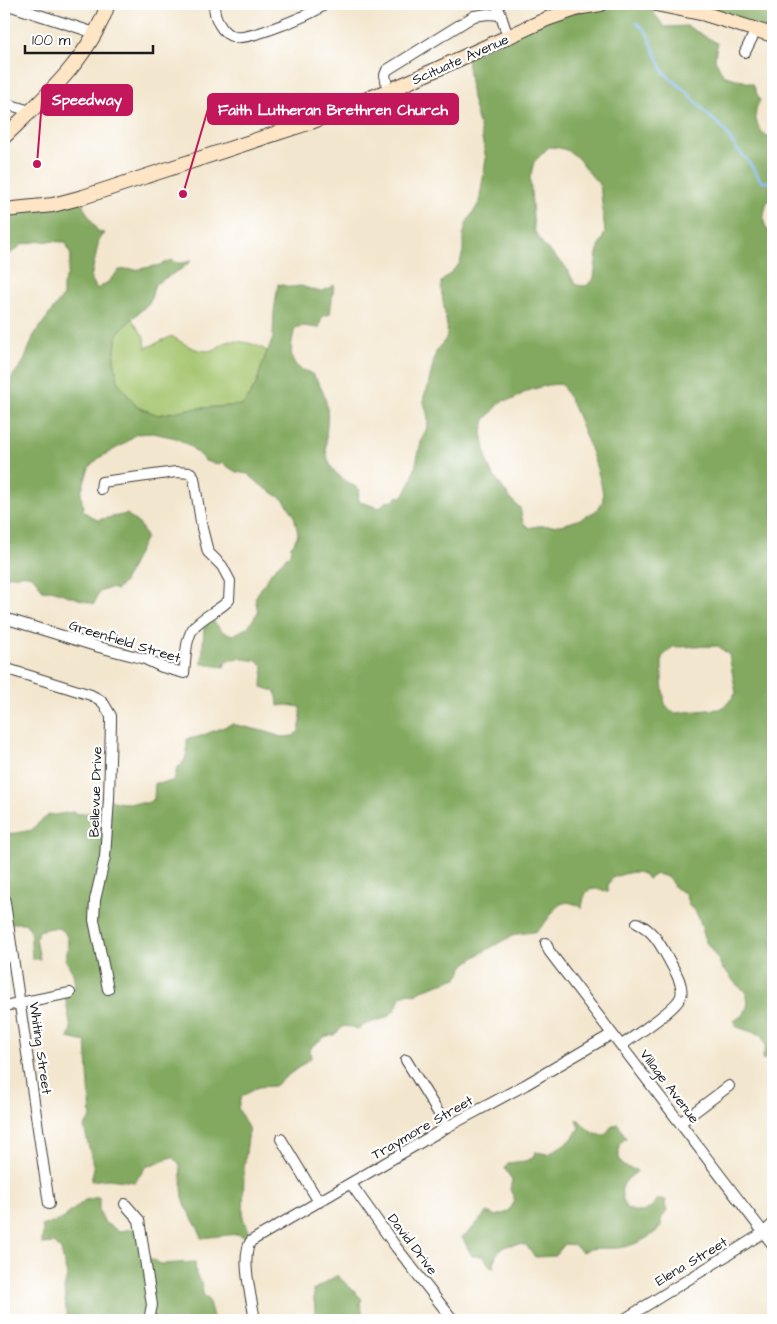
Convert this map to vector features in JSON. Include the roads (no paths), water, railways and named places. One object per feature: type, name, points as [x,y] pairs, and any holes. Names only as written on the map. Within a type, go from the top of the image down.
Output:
[{"type":"main road","points":[[4,137],[78,60],[95,33],[108,4]]},
{"type":"main road","name":"Scituate Avenue","points":[[4,210],[53,204],[83,197],[311,122],[388,91],[560,14],[582,7],[601,4]]},
{"type":"main road","points":[[656,4],[705,14],[773,35]]},
{"type":"street","points":[[5,4],[95,33]]},
{"type":"street","points":[[214,4],[216,16],[222,28],[230,35],[240,37],[252,35],[310,14],[325,4]]},
{"type":"street","points":[[497,4],[508,37]]},
{"type":"street","points":[[388,91],[385,75],[387,70],[474,16],[501,15]]},
{"type":"street","points":[[745,52],[756,30]]},
{"type":"street","points":[[4,103],[30,112]]},
{"type":"street","name":"Greenfield Street","points":[[4,618],[145,659],[162,667],[184,673],[188,639],[195,626],[224,606],[229,600],[230,581],[222,566],[208,552],[194,478],[191,474],[176,472],[102,482],[101,489]]},
{"type":"street","name":"Bellevue Drive","points":[[4,668],[91,695],[104,704],[111,716],[105,857],[95,900],[94,920],[108,989]]},
{"type":"street","name":"Whiting Street","points":[[4,896],[49,1204]]},
{"type":"street","points":[[622,1044],[672,1007],[681,996],[678,978],[656,937],[647,928],[637,923]]},
{"type":"street","name":"Village Avenue","points":[[546,943],[549,951],[612,1034],[622,1044],[773,1244]]},
{"type":"street","points":[[4,1006],[70,993]]},
{"type":"street","name":"Traymore Street","points":[[255,1320],[246,1257],[247,1246],[251,1241],[612,1034]]},
{"type":"street","points":[[406,1060],[447,1127]]},
{"type":"street","points":[[680,1123],[729,1086]]},
{"type":"street","points":[[281,1139],[319,1202]]},
{"type":"street","name":"David Drive","points":[[351,1184],[396,1247],[453,1320]]},
{"type":"street","points":[[125,1204],[139,1220],[152,1305],[149,1320]]},
{"type":"street","name":"Elena Street","points":[[623,1320],[763,1233],[773,1224]]},
{"type":"waterway","points":[[637,23],[646,31],[664,73],[688,93],[723,128],[762,182],[773,182]]},
{"type":"place","name":"Speedway","points":[[37,164]]},
{"type":"place","name":"Faith Lutheran Brethren Church","points":[[183,194]]}]
